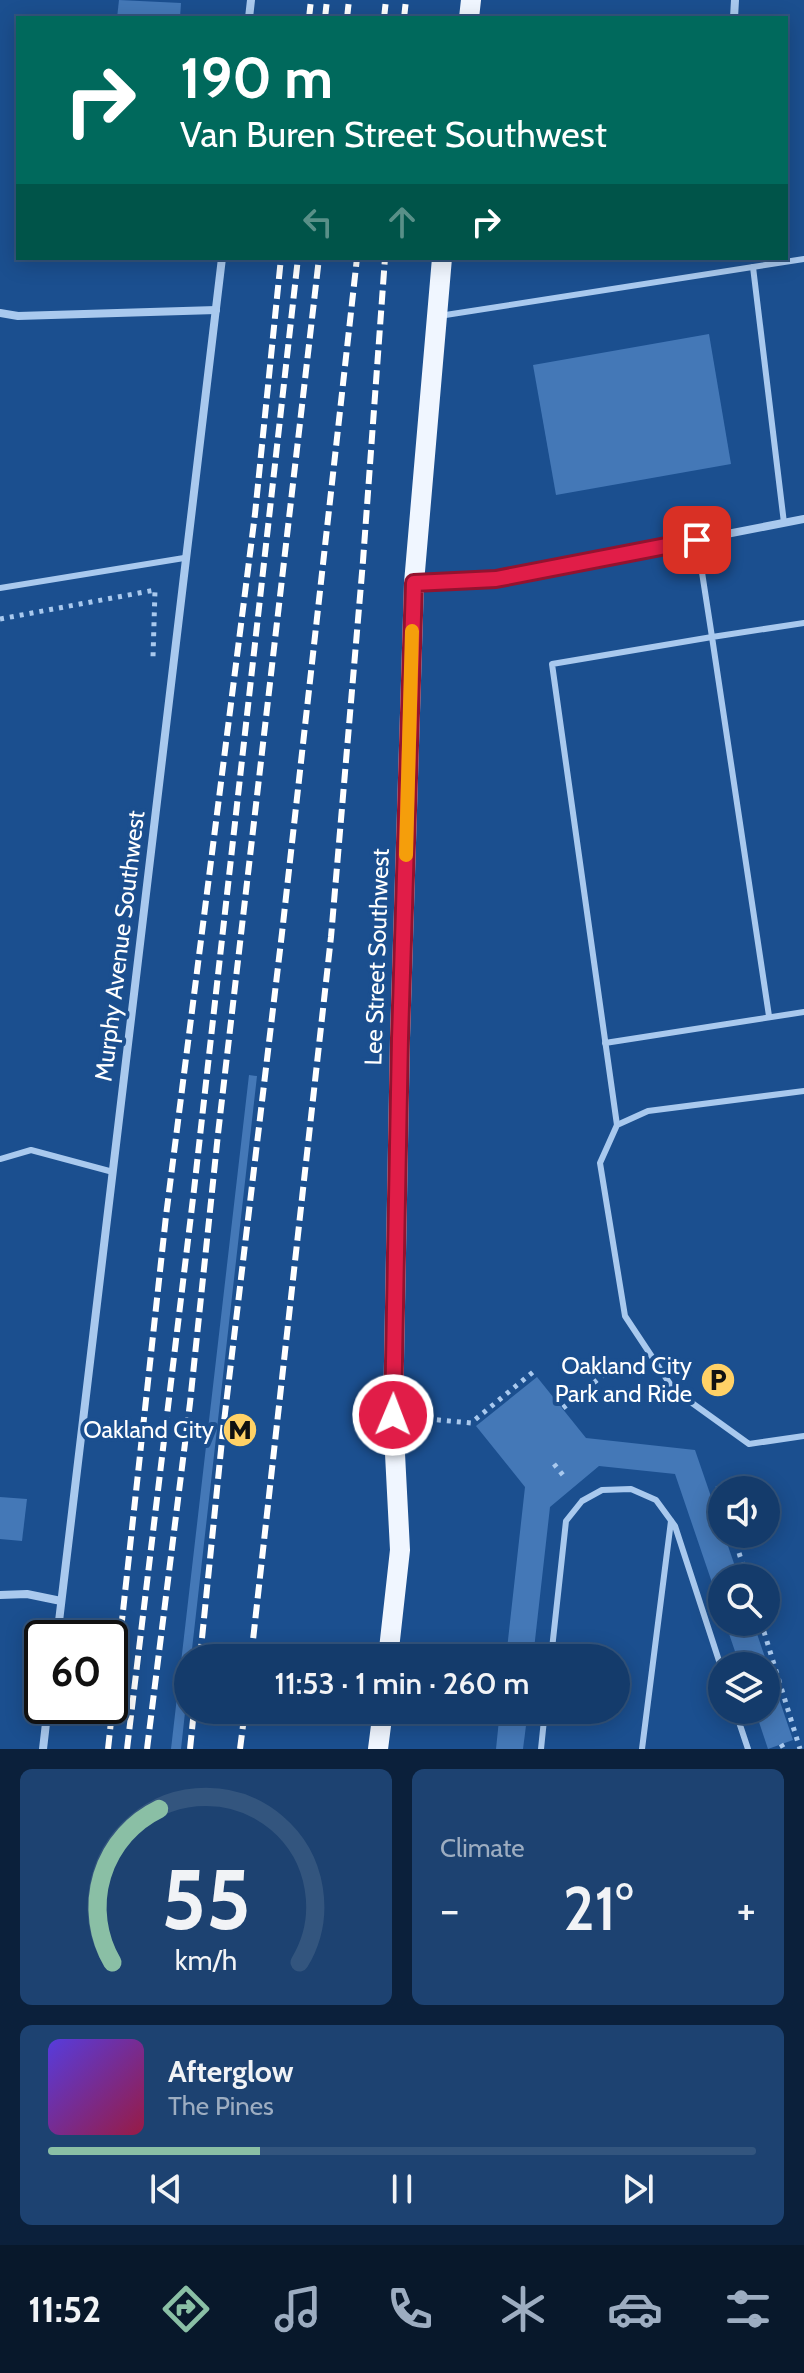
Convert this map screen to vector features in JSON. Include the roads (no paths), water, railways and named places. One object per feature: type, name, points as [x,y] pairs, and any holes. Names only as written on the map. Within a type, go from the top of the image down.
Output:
[{"type":"main road","name":"Lee Street Southwest","points":[[390,1644],[400,1550],[393,1415],[400,1022],[414,583],[442,260]]},
{"type":"main road","points":[[378,1749],[381,1724]]},
{"type":"street","name":"Murphy Avenue Southwest","points":[[59,1620],[222,260]]},
{"type":"street","points":[[0,313],[18,316],[216,310]]},
{"type":"street","points":[[414,583],[496,579],[804,519]]},
{"type":"street","points":[[0,1595],[27,1594],[61,1601]]},
{"type":"street","points":[[43,1749],[46,1724]]},
{"type":"lane","points":[[436,316],[804,259]]},
{"type":"lane","points":[[753,267],[784,523]]},
{"type":"lane","points":[[697,540],[769,1016]]},
{"type":"lane","points":[[0,588],[184,558]]},
{"type":"lane","points":[[804,623],[552,664],[617,1125],[600,1163],[625,1316],[674,1390],[749,1444],[804,1436]]},
{"type":"lane","points":[[605,1043],[804,1012]]},
{"type":"lane","points":[[617,1125],[648,1111],[804,1091]]},
{"type":"lane","points":[[0,1159],[31,1150],[113,1172]]},
{"type":"lane","points":[[553,1644],[566,1521],[582,1501],[602,1490],[631,1489],[656,1500],[675,1526],[716,1652]]},
{"type":"lane","points":[[642,1749],[671,1521]]},
{"type":"lane","points":[[541,1749],[544,1724]]},
{"type":"lane","points":[[740,1724],[748,1749]]},
{"type":"railway","points":[[309,16],[311,0]]},
{"type":"railway","points":[[325,16],[327,0]]},
{"type":"railway","points":[[347,16],[349,0]]},
{"type":"railway","points":[[384,16],[386,0]]},
{"type":"railway","points":[[404,16],[406,0]]},
{"type":"railway","points":[[108,1749],[166,1216],[255,514],[281,260]]},
{"type":"railway","points":[[127,1749],[194,1190],[298,260]]},
{"type":"railway","points":[[147,1749],[190,1403],[319,260]]},
{"type":"railway","points":[[201,1644],[223,1430],[357,260]]},
{"type":"railway","points":[[253,1644],[331,937],[385,260]]},
{"type":"railway","points":[[190,1749],[193,1724]]},
{"type":"railway","points":[[240,1749],[243,1724]]},
{"type":"place","name":"Oakland City Park and Ride","points":[[718,1380]]},
{"type":"place","name":"Oakland City","points":[[240,1430]]}]
